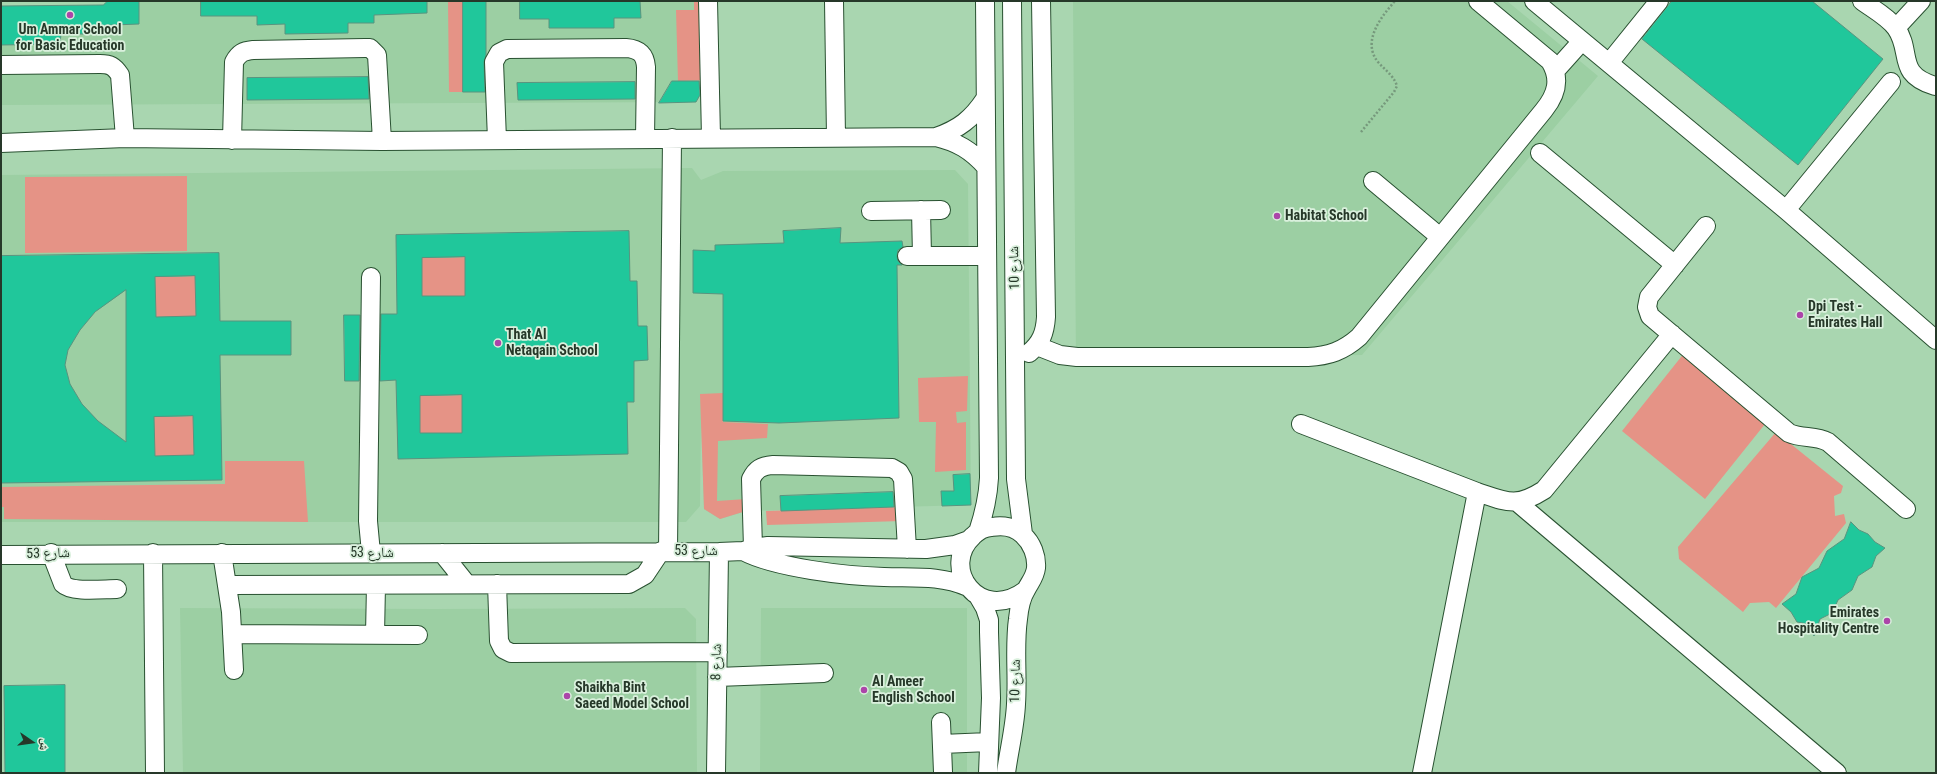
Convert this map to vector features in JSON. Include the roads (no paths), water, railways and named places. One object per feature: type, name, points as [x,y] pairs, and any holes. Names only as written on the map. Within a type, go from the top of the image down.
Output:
[{"type":"street","points":[[708,1],[711,137]]},
{"type":"street","points":[[834,1],[836,137]]},
{"type":"street","name":"شارع 10","points":[[973,536],[984,514],[988,496],[985,1]]},
{"type":"street","name":"شارع 10","points":[[1012,1],[1016,479],[1023,534]]},
{"type":"street","points":[[1016,364],[1037,346],[1042,337],[1046,317],[1041,1]]},
{"type":"street","points":[[1037,346],[1060,355],[1077,357],[1308,357],[1335,353],[1348,346],[1359,337],[1551,101],[1556,92],[1558,81],[1556,70],[1550,61],[1478,1]]},
{"type":"street","points":[[1534,1],[1786,210],[1936,340]]},
{"type":"street","points":[[1609,63],[1659,1]]},
{"type":"street","points":[[1862,1],[1896,28],[1907,64],[1912,72],[1924,83],[1936,85]]},
{"type":"street","points":[[1896,28],[1921,1]]},
{"type":"street","points":[[1556,70],[1582,41]]},
{"type":"street","points":[[232,140],[234,62],[238,55],[245,51],[253,50],[364,48],[370,48],[377,55],[382,140]]},
{"type":"street","points":[[497,140],[494,62],[499,53],[507,49],[634,48],[641,52],[646,59],[644,138]]},
{"type":"street","points":[[1,65],[104,64],[115,68],[120,75],[125,138]]},
{"type":"street","points":[[1786,210],[1891,82]]},
{"type":"street","points":[[936,137],[951,132],[965,124],[985,99]]},
{"type":"street","points":[[1,143],[125,138],[232,140],[497,140],[711,137],[936,137],[950,140],[964,147],[976,156],[986,167]]},
{"type":"street","points":[[227,585],[629,584],[645,575],[665,551],[672,138]]},
{"type":"street","points":[[1540,153],[1675,265]]},
{"type":"street","points":[[1373,181],[1440,237]]},
{"type":"street","points":[[871,210],[941,210]]},
{"type":"street","points":[[921,210],[915,256],[987,256]]},
{"type":"street","points":[[1706,226],[1649,298],[1647,307],[1650,316],[1789,432],[1802,437],[1815,437],[1828,442],[1906,509]]},
{"type":"street","points":[[371,277],[368,521],[371,553]]},
{"type":"street","points":[[1302,424],[1477,492],[1503,500],[1517,502],[1530,499],[1544,490],[1672,334]]},
{"type":"street","points":[[748,549],[751,479],[755,471],[764,466],[773,465],[892,468],[899,472],[903,479],[906,549]]},
{"type":"street","points":[[1422,773],[1477,492]]},
{"type":"street","points":[[1517,502],[1836,773]]},
{"type":"street","points":[[1001,526],[1012,528],[1023,534],[1031,544],[1035,555],[1036,568],[1033,580],[1026,590],[1015,598],[1003,601],[990,601],[973,592],[962,576],[960,564],[963,551],[973,536],[989,527],[1001,526]]},
{"type":"street","name":"شارع 53","points":[[1,555],[51,553],[719,552],[768,546],[906,549],[940,548],[973,536]]},
{"type":"street","name":"شارع 53","points":[[748,549],[757,558],[806,568],[871,577],[942,578],[973,592]]},
{"type":"street","name":"شارع 8","points":[[716,773],[719,552]]},
{"type":"street","points":[[51,553],[63,584],[66,587],[71,589],[117,589]]},
{"type":"street","points":[[153,553],[154,773]]},
{"type":"street","points":[[222,553],[231,612],[234,670]]},
{"type":"street","points":[[442,553],[466,584]]},
{"type":"street","points":[[497,584],[499,641],[503,649],[510,653],[718,652]]},
{"type":"street","points":[[375,635],[376,585]]},
{"type":"street","name":"شارع 10","points":[[1006,773],[1016,702],[1018,619],[1026,590]]},
{"type":"street","name":"شارع 10","points":[[973,592],[985,608],[989,620],[991,669],[988,773]]},
{"type":"street","points":[[232,634],[418,635]]},
{"type":"street","points":[[717,677],[824,673]]},
{"type":"street","points":[[941,722],[943,772]]},
{"type":"street","points":[[942,744],[989,745],[993,753],[999,754],[1005,753],[1010,749]]},
{"type":"place","name":"Um Ammar School for Basic Education","points":[[70,15]]},
{"type":"place","name":"Habitat School","points":[[1277,216]]},
{"type":"place","name":"Dpi Test - Emirates Hall","points":[[1800,315]]},
{"type":"place","name":"That Al Netaqain School","points":[[498,343]]},
{"type":"place","name":"Emirates Hospitality Centre","points":[[1887,621]]},
{"type":"place","name":"Al Ameer English School","points":[[864,690]]},
{"type":"place","name":"Shaikha Bint Saeed Model School","points":[[567,696]]}]
